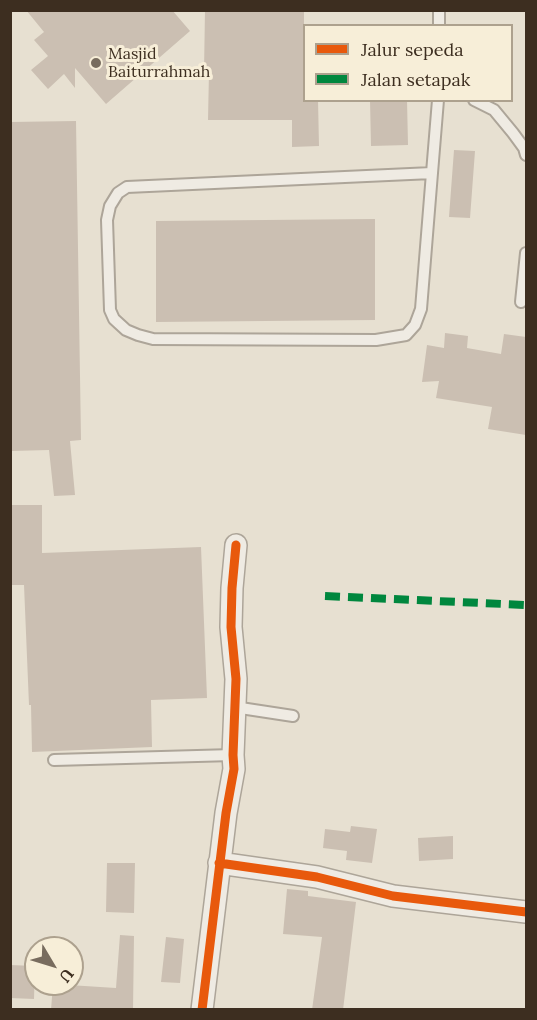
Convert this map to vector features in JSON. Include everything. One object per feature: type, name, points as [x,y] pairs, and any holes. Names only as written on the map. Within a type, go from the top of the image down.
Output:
[{"type":"street","points":[[201,1010],[219,863],[234,769],[236,679],[231,627],[236,545]]},
{"type":"street","points":[[219,863],[317,877],[393,896],[526,912]]},
{"type":"lane","points":[[432,173],[127,187],[114,199],[107,220],[110,310],[118,324],[132,333],[153,339],[376,340],[406,335],[415,326],[421,309],[438,102]]},
{"type":"lane","points":[[478,102],[494,110],[524,148],[526,155]]},
{"type":"lane","points":[[521,302],[526,253]]},
{"type":"lane","points":[[234,707],[293,716]]},
{"type":"lane","points":[[54,760],[233,755]]},
{"type":"building","name":"Masjid Baiturrahmah","points":[[26,10],[172,10],[190,31],[106,104],[75,68],[75,88],[64,74],[48,89],[31,70],[48,56],[34,40],[44,32]]},
{"type":"building","points":[[205,10],[304,10],[303,102],[318,102],[319,146],[292,147],[292,120],[208,120],[209,72],[204,72]]},
{"type":"building","points":[[370,102],[407,102],[408,145],[371,146]]},
{"type":"building","points":[[76,121],[81,440],[70,441],[75,495],[54,496],[49,450],[10,451],[10,122]]},
{"type":"building","points":[[454,150],[475,151],[470,218],[449,217]]},
{"type":"building","points":[[375,219],[375,320],[156,322],[156,221]]},
{"type":"building","points":[[445,333],[468,336],[467,348],[501,354],[504,334],[526,337],[526,435],[488,429],[492,407],[436,398],[439,381],[422,382],[427,345],[444,348]]},
{"type":"building","points":[[10,505],[42,505],[42,553],[201,547],[207,698],[151,700],[152,747],[32,752],[24,585],[10,585]]},
{"type":"building","points":[[351,826],[377,829],[372,863],[346,860],[347,851],[323,848],[325,829],[350,832]]},
{"type":"building","points":[[453,836],[453,859],[419,861],[418,838]]},
{"type":"building","points":[[107,863],[135,863],[134,913],[106,912]]},
{"type":"building","points":[[287,889],[308,891],[308,896],[356,902],[343,1010],[312,1010],[322,937],[283,934]]},
{"type":"building","points":[[120,935],[134,936],[133,1010],[51,1010],[52,996],[84,996],[84,986],[116,988]]},
{"type":"building","points":[[166,937],[184,939],[180,983],[161,982]]},
{"type":"building","points":[[10,965],[24,966],[24,996],[34,996],[34,999],[10,998]]},
{"type":"marked path","points":[[325,596],[526,605]]},
{"type":"cycle path","points":[[202,1010],[226,813],[234,769],[236,679],[231,627],[236,545]]},
{"type":"cycle path","points":[[219,863],[317,877],[393,896],[526,912]]},
{"type":"place","name":"Masjid Baiturrahmah","points":[[96,63]]}]
